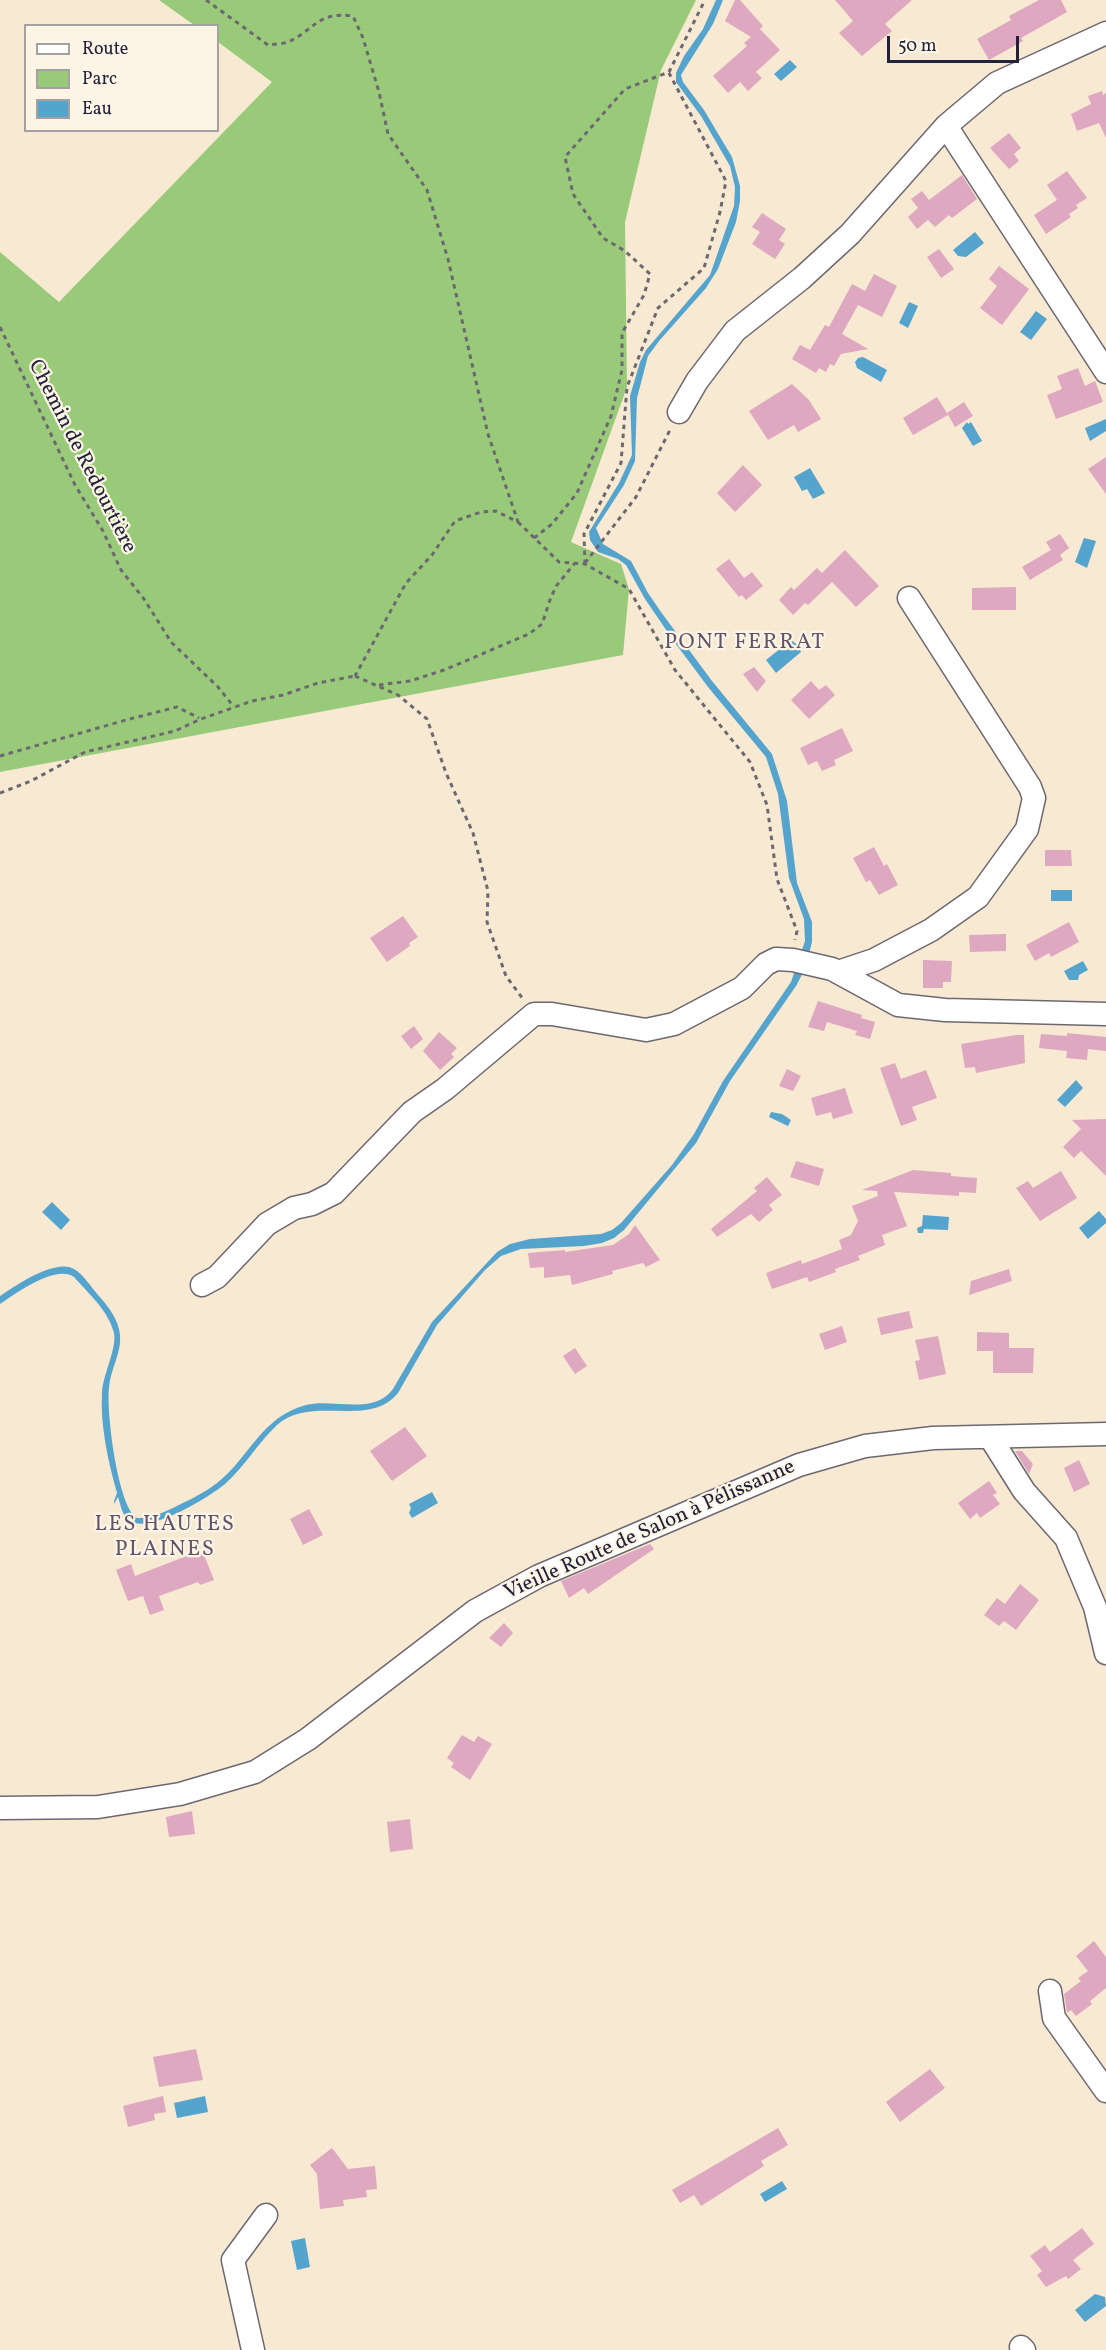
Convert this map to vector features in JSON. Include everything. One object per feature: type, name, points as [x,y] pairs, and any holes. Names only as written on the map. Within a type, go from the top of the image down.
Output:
[{"type":"street","points":[[679,412],[697,381],[735,331],[802,278],[850,234],[946,126],[997,83],[1106,33]]},
{"type":"street","points":[[946,126],[1106,372]]},
{"type":"street","points":[[838,972],[874,960],[932,930],[978,897],[1027,829],[1032,810],[1034,798],[1030,787],[909,598]]},
{"type":"street","points":[[202,1284],[217,1277],[267,1224],[294,1208],[312,1204],[334,1193],[412,1112],[445,1089],[534,1014],[552,1014],[646,1030],[674,1024],[742,988],[766,964],[776,959],[801,961],[838,972],[898,1005],[945,1010],[1106,1014]]},
{"type":"street","name":"Vieille Route de Salon à Pélissanne","points":[[0,1808],[98,1807],[180,1794],[255,1772],[308,1739],[475,1611],[539,1576],[799,1465],[865,1446],[933,1438],[1106,1434]]},
{"type":"street","points":[[990,1437],[1024,1491],[1066,1538],[1095,1607],[1106,1653]]},
{"type":"street","points":[[1050,1991],[1054,2018],[1106,2091]]},
{"type":"street","points":[[253,2350],[233,2260],[266,2215]]},
{"type":"path","points":[[206,0],[268,45],[287,42],[323,18],[337,14],[353,16],[363,38],[376,81],[388,134],[427,190],[448,259],[488,434],[518,522]]},
{"type":"path","points":[[534,538],[552,524],[577,493],[611,416],[622,370],[622,333],[644,295],[650,274],[626,251],[603,238],[573,194],[565,157],[626,89],[669,72],[705,0]]},
{"type":"path","points":[[585,564],[584,534],[621,463],[627,387],[658,308],[704,268],[726,181],[669,72]]},
{"type":"path","name":"Chemin de Redourtière","points":[[0,327],[75,485],[103,531],[121,570],[144,599],[171,642],[218,687],[234,707]]},
{"type":"path","points":[[585,564],[636,497],[679,412]]},
{"type":"path","points":[[354,676],[406,583],[432,555],[455,521],[481,512],[496,511],[518,522],[559,562],[585,564],[629,589],[675,670],[750,762],[767,805],[777,879],[797,930],[801,961]]},
{"type":"path","points":[[377,685],[410,681],[444,670],[529,634],[542,624],[550,597],[575,563]]},
{"type":"path","points":[[0,793],[31,781],[85,752],[175,731],[201,718],[234,707],[318,683],[354,676],[377,685],[398,695],[427,719],[446,773],[473,833],[488,891],[487,922],[506,976],[534,1014]]},
{"type":"path","points":[[0,756],[177,707],[195,718],[201,718]]},
{"type":"green space","points":[[159,0],[696,0],[661,70],[625,222],[627,387],[571,542],[621,564],[629,589],[623,655],[0,772],[0,252],[59,302],[272,82],[219,43],[219,24],[193,24]]},
{"type":"water","points":[[716,0],[723,0],[713,24],[681,75],[683,82],[704,110],[732,157],[740,186],[736,222],[718,269],[706,288],[648,356],[637,398],[635,461],[624,485],[596,528],[603,544],[631,561],[661,612],[712,681],[772,754],[787,801],[797,883],[812,922],[812,942],[805,969],[796,986],[730,1081],[696,1143],[624,1230],[614,1238],[602,1243],[521,1249],[501,1256],[485,1270],[437,1325],[398,1393],[386,1403],[372,1409],[306,1412],[291,1416],[270,1432],[225,1484],[206,1497],[179,1512],[151,1523],[139,1524],[130,1521],[123,1514],[118,1497],[114,1504],[117,1493],[103,1430],[102,1392],[114,1339],[114,1333],[107,1317],[74,1277],[66,1274],[57,1274],[36,1282],[0,1304],[0,1296],[36,1274],[57,1267],[66,1267],[81,1274],[109,1309],[118,1324],[120,1335],[110,1381],[109,1400],[109,1417],[119,1479],[130,1510],[137,1518],[160,1514],[217,1483],[267,1428],[291,1411],[317,1403],[364,1404],[385,1397],[393,1389],[432,1322],[497,1252],[510,1244],[530,1239],[601,1234],[621,1223],[672,1165],[694,1134],[723,1081],[791,982],[805,941],[804,919],[789,878],[778,794],[766,757],[708,687],[673,640],[645,599],[626,565],[618,559],[598,552],[590,540],[589,532],[619,483],[632,455],[630,396],[640,362],[646,350],[710,275],[734,206],[735,187],[730,166],[701,116],[676,82],[676,73],[684,56],[703,29]]},
{"type":"water","points":[[790,60],[797,67],[781,81],[774,74]]},
{"type":"water","points":[[975,232],[984,243],[966,257],[958,256],[953,250]]},
{"type":"water","points":[[909,302],[918,306],[908,328],[899,323]]},
{"type":"water","points":[[1036,311],[1047,319],[1031,340],[1020,332]]},
{"type":"water","points":[[863,357],[887,370],[881,382],[857,368],[855,362],[858,358]]},
{"type":"water","points":[[1106,419],[1106,431],[1090,441],[1085,428]]},
{"type":"water","points":[[967,422],[968,424],[971,422],[982,441],[973,446],[962,428]]},
{"type":"water","points":[[810,468],[825,493],[813,499],[807,489],[802,491],[794,477]]},
{"type":"water","points":[[1084,538],[1096,541],[1087,568],[1075,562]]},
{"type":"water","points":[[791,640],[799,646],[801,652],[776,673],[766,660]]},
{"type":"water","points":[[1051,890],[1072,890],[1072,901],[1051,901]]},
{"type":"water","points":[[1083,961],[1088,970],[1079,975],[1078,980],[1069,980],[1064,971]]},
{"type":"water","points":[[1076,1080],[1083,1088],[1065,1107],[1057,1100]]},
{"type":"water","points":[[771,1112],[782,1114],[791,1120],[788,1126],[769,1117]]},
{"type":"water","points":[[52,1202],[70,1220],[61,1230],[42,1212]]},
{"type":"water","points":[[1099,1211],[1106,1219],[1106,1223],[1088,1239],[1079,1228]]},
{"type":"water","points":[[923,1215],[949,1217],[948,1230],[924,1229],[923,1233],[918,1233],[917,1228],[922,1226]]},
{"type":"water","points":[[432,1492],[438,1503],[412,1518],[409,1513],[411,1508],[409,1504]]},
{"type":"water","points":[[205,2096],[208,2112],[177,2118],[174,2103]]},
{"type":"water","points":[[782,2181],[787,2189],[765,2202],[760,2194]]},
{"type":"water","points":[[305,2238],[310,2267],[297,2270],[291,2241]]},
{"type":"water","points":[[1095,2294],[1105,2297],[1106,2306],[1085,2322],[1075,2310]]},
{"type":"building","points":[[735,0],[740,0],[763,26],[760,29],[780,50],[756,72],[762,78],[748,91],[740,82],[728,93],[713,76],[747,46],[744,43],[751,37],[725,21]]},
{"type":"building","points":[[835,0],[912,0],[885,24],[892,31],[862,56],[839,33],[853,21]]},
{"type":"building","points":[[1039,0],[1061,0],[1067,12],[1021,38],[1023,41],[989,60],[977,39],[1011,20],[1009,16]]},
{"type":"building","points":[[1102,91],[1103,95],[1106,93],[1106,138],[1099,123],[1077,131],[1071,114],[1091,104],[1088,96]]},
{"type":"building","points":[[1009,133],[1021,148],[1014,154],[1019,161],[1009,169],[990,148]]},
{"type":"building","points":[[1067,171],[1087,198],[1076,205],[1078,208],[1069,214],[1071,217],[1046,234],[1034,215],[1057,200],[1047,185]]},
{"type":"building","points":[[962,175],[977,199],[952,218],[949,215],[935,227],[928,220],[917,229],[908,217],[918,208],[911,199],[922,191],[929,200]]},
{"type":"building","points":[[762,213],[786,229],[779,240],[785,244],[775,259],[752,244],[760,232],[752,227]]},
{"type":"building","points":[[939,249],[954,269],[941,278],[927,257]]},
{"type":"building","points":[[999,266],[1029,289],[1002,325],[980,308],[997,286],[989,279]]},
{"type":"building","points":[[874,274],[897,286],[882,317],[858,305],[842,334],[868,349],[841,354],[834,366],[830,364],[826,372],[819,368],[816,373],[792,359],[800,345],[810,350],[825,325],[829,327],[852,284],[865,291]]},
{"type":"building","points":[[1078,368],[1085,386],[1095,381],[1103,402],[1056,419],[1047,395],[1062,389],[1057,376]]},
{"type":"building","points":[[792,384],[809,400],[821,419],[798,432],[794,425],[768,440],[749,411]]},
{"type":"building","points":[[937,397],[948,415],[913,435],[903,418]]},
{"type":"building","points":[[964,402],[973,416],[955,427],[947,413]]},
{"type":"building","points":[[1106,457],[1106,494],[1088,469]]},
{"type":"building","points":[[743,465],[762,485],[735,512],[717,493]]},
{"type":"building","points":[[1060,534],[1069,548],[1060,555],[1063,560],[1030,580],[1022,567],[1051,550],[1046,542]]},
{"type":"building","points":[[845,550],[879,586],[856,607],[832,582],[808,605],[805,603],[793,615],[779,600],[791,587],[794,590],[817,568],[822,573]]},
{"type":"building","points":[[729,559],[744,578],[752,572],[763,586],[746,600],[742,595],[739,597],[716,569]]},
{"type":"building","points":[[1016,587],[1016,610],[972,610],[972,588]]},
{"type":"building","points":[[754,667],[766,681],[757,692],[743,674]]},
{"type":"building","points":[[811,681],[819,690],[826,685],[835,695],[809,719],[791,700]]},
{"type":"building","points":[[842,728],[853,751],[834,760],[836,765],[822,771],[817,761],[808,765],[800,748]]},
{"type":"building","points":[[874,847],[884,866],[887,864],[898,885],[879,895],[870,880],[866,882],[853,858]]},
{"type":"building","points":[[1045,850],[1071,850],[1072,866],[1045,866]]},
{"type":"building","points":[[403,916],[418,937],[409,943],[410,946],[387,962],[370,938]]},
{"type":"building","points":[[1069,922],[1079,942],[1051,957],[1049,953],[1035,961],[1026,945]]},
{"type":"building","points":[[1006,934],[1006,951],[970,952],[969,935]]},
{"type":"building","points":[[923,960],[952,961],[951,982],[943,982],[943,988],[923,988]]},
{"type":"building","points":[[818,1001],[862,1015],[861,1018],[875,1022],[870,1039],[855,1035],[857,1031],[827,1022],[824,1031],[808,1027]]},
{"type":"building","points":[[414,1026],[423,1039],[411,1049],[401,1036]]},
{"type":"building","points":[[439,1032],[457,1048],[451,1054],[454,1057],[440,1070],[423,1051]]},
{"type":"building","points":[[1067,1033],[1106,1037],[1106,1051],[1088,1049],[1087,1060],[1066,1058],[1067,1051],[1039,1048],[1041,1034],[1067,1036]]},
{"type":"building","points":[[1024,1035],[1025,1063],[976,1073],[975,1067],[965,1068],[961,1044]]},
{"type":"building","points":[[895,1063],[901,1079],[926,1070],[937,1098],[912,1107],[917,1120],[901,1126],[880,1068]]},
{"type":"building","points":[[787,1069],[801,1076],[793,1091],[779,1086]]},
{"type":"building","points":[[845,1088],[853,1113],[833,1119],[831,1112],[816,1116],[811,1098]]},
{"type":"building","points":[[1106,1119],[1106,1176],[1081,1151],[1074,1158],[1063,1147],[1081,1129],[1072,1120]]},
{"type":"building","points":[[796,1161],[824,1169],[819,1186],[790,1177]]},
{"type":"building","points":[[913,1170],[977,1178],[976,1193],[959,1192],[959,1196],[894,1192],[907,1226],[882,1235],[885,1245],[858,1256],[860,1260],[835,1269],[836,1272],[809,1282],[807,1277],[772,1289],[766,1273],[801,1260],[802,1264],[842,1249],[839,1240],[851,1235],[858,1221],[852,1206],[878,1196],[877,1191],[862,1190]]},
{"type":"building","points":[[1061,1171],[1077,1198],[1040,1221],[1016,1188],[1028,1181],[1033,1188]]},
{"type":"building","points":[[767,1177],[782,1195],[769,1205],[773,1210],[759,1222],[751,1214],[717,1237],[711,1229],[757,1191],[754,1188]]},
{"type":"building","points":[[635,1225],[660,1260],[646,1267],[643,1263],[572,1285],[570,1275],[544,1278],[544,1267],[530,1268],[528,1253],[565,1250],[565,1252],[613,1245],[629,1234]]},
{"type":"building","points":[[1009,1269],[1012,1281],[969,1295],[971,1281]]},
{"type":"building","points":[[909,1311],[913,1328],[881,1335],[877,1318]]},
{"type":"building","points":[[842,1326],[847,1342],[825,1350],[819,1334]]},
{"type":"building","points":[[977,1332],[1009,1333],[1009,1348],[1034,1348],[1033,1373],[993,1373],[993,1351],[977,1351]]},
{"type":"building","points":[[938,1336],[946,1374],[919,1380],[915,1361],[920,1360],[915,1340]]},
{"type":"building","points":[[575,1348],[587,1366],[575,1374],[563,1356]]},
{"type":"building","points":[[405,1427],[427,1456],[392,1481],[370,1451]]},
{"type":"building","points":[[1015,1451],[1022,1451],[1033,1464],[1029,1474]]},
{"type":"building","points":[[1079,1460],[1090,1484],[1074,1492],[1064,1468]]},
{"type":"building","points":[[989,1481],[997,1493],[993,1495],[1000,1504],[980,1518],[977,1513],[970,1519],[958,1503]]},
{"type":"building","points":[[309,1509],[323,1535],[303,1545],[290,1519]]},
{"type":"building","points":[[650,1544],[654,1549],[588,1594],[584,1588],[569,1598],[561,1581]]},
{"type":"building","points":[[202,1550],[214,1580],[200,1585],[198,1582],[159,1596],[164,1610],[150,1615],[143,1596],[128,1601],[116,1570],[131,1564],[135,1576]]},
{"type":"building","points":[[1020,1584],[1039,1600],[1016,1630],[1004,1621],[999,1626],[984,1615],[997,1598],[1005,1604]]},
{"type":"building","points":[[504,1623],[513,1633],[501,1647],[489,1638]]},
{"type":"building","points":[[462,1735],[474,1742],[478,1736],[492,1744],[470,1780],[451,1767],[454,1763],[447,1758]]},
{"type":"building","points":[[192,1811],[195,1834],[169,1837],[166,1817]]},
{"type":"building","points":[[410,1819],[413,1849],[390,1852],[387,1822]]},
{"type":"building","points":[[1094,1941],[1106,1957],[1106,1988],[1090,2001],[1092,2004],[1076,2016],[1071,2010],[1067,2013],[1064,1994],[1081,1981],[1078,1978],[1088,1971],[1076,1956]]},
{"type":"building","points":[[196,2049],[203,2080],[159,2087],[153,2057]]},
{"type":"building","points":[[930,2069],[945,2088],[900,2122],[886,2102]]},
{"type":"building","points":[[163,2096],[166,2112],[154,2114],[155,2120],[128,2127],[123,2106]]},
{"type":"building","points":[[778,2128],[788,2145],[761,2161],[764,2166],[701,2206],[694,2195],[680,2203],[672,2190]]},
{"type":"building","points":[[332,2148],[348,2169],[375,2166],[377,2189],[366,2190],[367,2197],[343,2200],[344,2206],[320,2209],[317,2174],[310,2165]]},
{"type":"building","points":[[1082,2228],[1094,2244],[1073,2260],[1081,2269],[1068,2279],[1066,2276],[1046,2287],[1037,2275],[1042,2271],[1030,2256],[1045,2245],[1050,2252]]},
{"type":"district","name":"PONT FERRAT","points":[[745,644]]},
{"type":"district","name":"LES HAUTES PLAINES","points":[[165,1538]]}]
